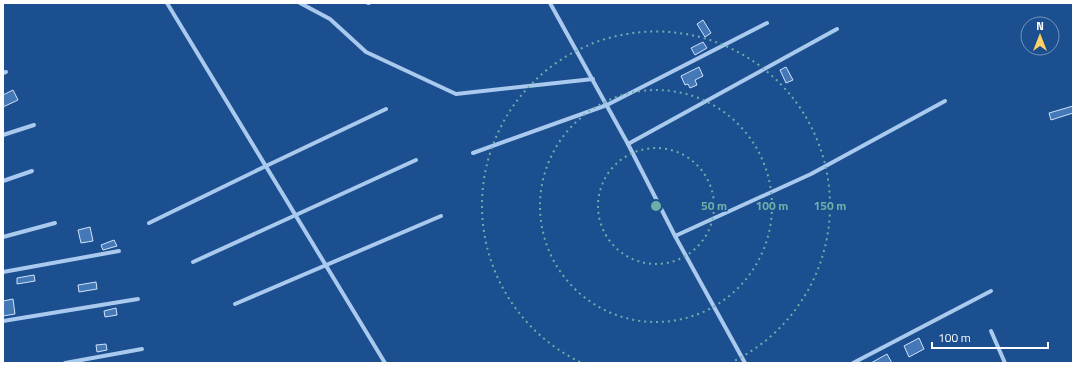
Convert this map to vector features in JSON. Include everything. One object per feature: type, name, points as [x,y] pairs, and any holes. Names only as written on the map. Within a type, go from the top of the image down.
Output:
[{"type":"street","points":[[167,3],[385,363]]},
{"type":"street","points":[[300,3],[330,19],[366,52],[456,94],[593,79]]},
{"type":"street","points":[[550,3],[628,144],[675,236],[746,363]]},
{"type":"street","points":[[473,153],[607,105],[767,23]]},
{"type":"street","points":[[628,144],[837,29]]},
{"type":"street","points":[[675,236],[811,174],[945,101]]},
{"type":"street","points":[[149,223],[386,109]]},
{"type":"street","points":[[3,136],[34,125]]},
{"type":"street","points":[[193,262],[416,160]]},
{"type":"street","points":[[3,180],[32,171]]},
{"type":"street","points":[[235,304],[441,216]]},
{"type":"street","points":[[3,237],[55,222]]},
{"type":"street","points":[[3,272],[119,251]]},
{"type":"street","points":[[853,363],[991,291]]},
{"type":"street","points":[[3,321],[138,299]]},
{"type":"street","points":[[991,331],[1005,363]]},
{"type":"street","points":[[65,363],[142,349]]},
{"type":"building","points":[[703,20],[711,33],[705,37],[697,24]]},
{"type":"building","points":[[703,42],[707,48],[695,55],[691,48]]},
{"type":"building","points":[[699,67],[703,76],[695,80],[697,85],[690,88],[688,84],[685,85],[681,76]]},
{"type":"building","points":[[786,67],[793,80],[786,83],[780,70]]},
{"type":"building","points":[[13,90],[18,100],[3,107],[3,95]]},
{"type":"building","points":[[1073,106],[1073,113],[1051,120],[1049,113]]},
{"type":"building","points":[[90,227],[93,241],[81,243],[78,230]]},
{"type":"building","points":[[114,240],[117,246],[103,250],[101,245]]},
{"type":"building","points":[[34,275],[35,281],[17,284],[17,278]]},
{"type":"building","points":[[96,282],[97,289],[79,292],[78,285]]},
{"type":"building","points":[[13,299],[15,314],[3,316],[3,301]]},
{"type":"building","points":[[116,308],[117,315],[105,317],[104,311]]},
{"type":"building","points":[[919,338],[924,349],[909,357],[904,346]]},
{"type":"building","points":[[106,344],[107,350],[97,352],[96,345]]},
{"type":"building","points":[[887,354],[892,363],[871,363]]}]
